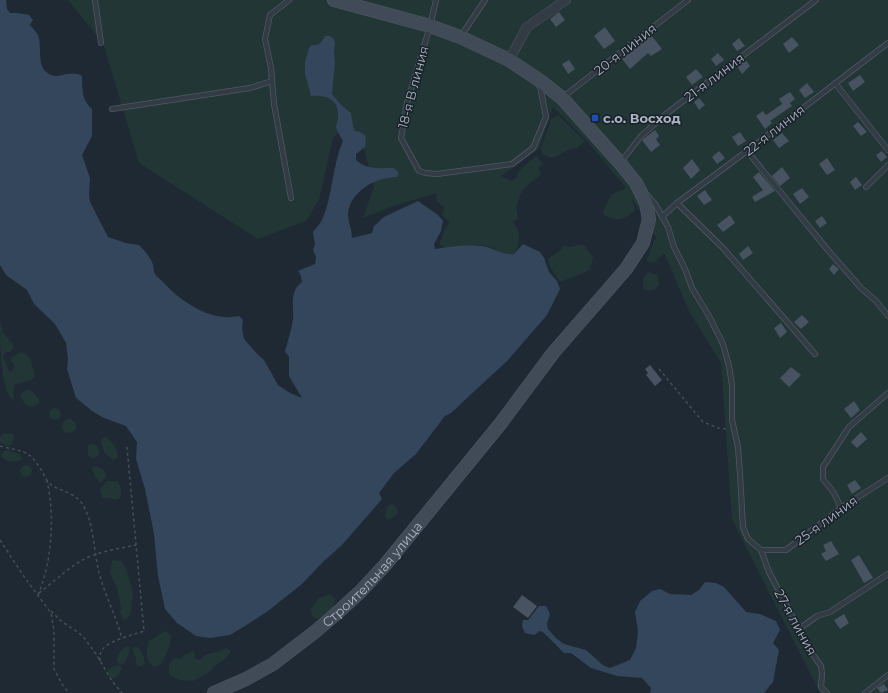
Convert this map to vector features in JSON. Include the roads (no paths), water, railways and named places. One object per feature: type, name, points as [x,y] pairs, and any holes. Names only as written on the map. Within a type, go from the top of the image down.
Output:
[{"type":"street","name":"Строительная улица","points":[[214,693],[246,679],[273,664],[316,631],[360,592],[402,544],[501,423],[553,353],[626,269],[643,243],[649,219],[646,202],[636,183],[562,98],[539,80],[509,60],[460,37],[430,26],[334,0]]},
{"type":"street","points":[[509,60],[527,27],[566,0]]},
{"type":"lane","points":[[95,0],[101,43]]},
{"type":"lane","points":[[289,0],[270,15],[265,39],[271,68],[274,104],[291,198]]},
{"type":"lane","name":"18-я В линия","points":[[436,0],[430,26],[407,103],[401,138],[419,171],[437,174],[512,164],[533,148],[544,124],[546,117],[539,80]]},
{"type":"lane","points":[[460,37],[485,0]]},
{"type":"lane","name":"20-я линия","points":[[562,98],[688,0]]},
{"type":"lane","name":"21-я линия","points":[[620,163],[641,136],[666,114],[816,0]]},
{"type":"lane","name":"22-я линия","points":[[662,217],[677,202],[747,151],[888,43]]},
{"type":"lane","points":[[112,108],[250,88],[272,81]]},
{"type":"lane","points":[[835,83],[888,150]]},
{"type":"lane","points":[[747,151],[826,249],[861,288],[876,301],[888,316]]},
{"type":"lane","points":[[866,187],[888,165]]},
{"type":"lane","points":[[636,183],[656,204],[668,227],[674,247],[685,269],[692,288],[709,316],[723,344],[732,385],[732,420],[740,474],[743,527],[748,539],[761,550]]},
{"type":"lane","points":[[677,202],[723,248],[815,354]]},
{"type":"lane","points":[[841,508],[834,493],[823,479],[823,467],[849,427],[888,393]]},
{"type":"lane","name":"25-я линия","points":[[761,550],[786,550],[841,508],[888,478]]},
{"type":"lane","name":"27-я линия","points":[[761,550],[769,572],[811,652],[821,666],[821,687],[826,693]]},
{"type":"lane","points":[[799,629],[817,616],[830,612],[888,574]]},
{"type":"lane","points":[[865,693],[888,675]]},
{"type":"water","points":[[0,0],[6,0],[7,9],[10,13],[29,15],[33,20],[30,25],[38,35],[41,63],[46,72],[54,76],[72,73],[82,76],[84,98],[92,109],[92,136],[82,155],[90,178],[90,202],[108,237],[126,243],[139,245],[151,260],[156,275],[189,304],[218,316],[239,316],[243,320],[242,329],[244,339],[264,360],[278,385],[290,393],[302,398],[289,376],[289,357],[285,351],[293,320],[294,294],[295,290],[302,282],[298,271],[315,264],[316,257],[313,250],[315,244],[313,232],[321,222],[326,210],[339,151],[343,141],[336,127],[338,112],[334,102],[322,96],[311,96],[305,74],[305,62],[309,48],[312,45],[317,45],[320,43],[325,36],[330,36],[334,39],[335,44],[332,94],[341,105],[351,113],[355,131],[365,135],[365,147],[356,154],[356,160],[369,167],[394,168],[399,173],[397,177],[373,183],[359,192],[350,206],[348,214],[352,238],[372,233],[374,226],[384,217],[418,201],[438,215],[443,221],[441,231],[434,244],[435,249],[475,245],[502,253],[514,254],[523,244],[540,252],[549,272],[557,281],[560,289],[547,315],[508,360],[451,413],[445,416],[416,454],[394,473],[379,493],[382,499],[342,545],[302,584],[268,611],[230,635],[210,638],[196,636],[177,623],[165,609],[158,576],[154,534],[145,489],[136,459],[137,442],[126,426],[104,418],[92,411],[76,398],[67,369],[68,359],[66,343],[55,324],[34,304],[27,290],[6,275],[0,265]]},
{"type":"water","points":[[705,582],[716,583],[724,587],[746,612],[760,614],[776,621],[780,630],[773,643],[779,650],[773,682],[764,693],[650,693],[651,688],[642,678],[617,676],[591,668],[571,653],[564,653],[543,632],[540,631],[534,635],[525,633],[522,626],[523,620],[528,620],[539,606],[546,606],[550,614],[547,624],[548,629],[556,638],[564,644],[586,650],[603,665],[610,668],[630,660],[636,648],[638,631],[635,612],[640,601],[652,591],[660,589],[670,594],[691,595],[699,590]]},
{"type":"place","name":"с.о. Восход","points":[[595,118]]}]
